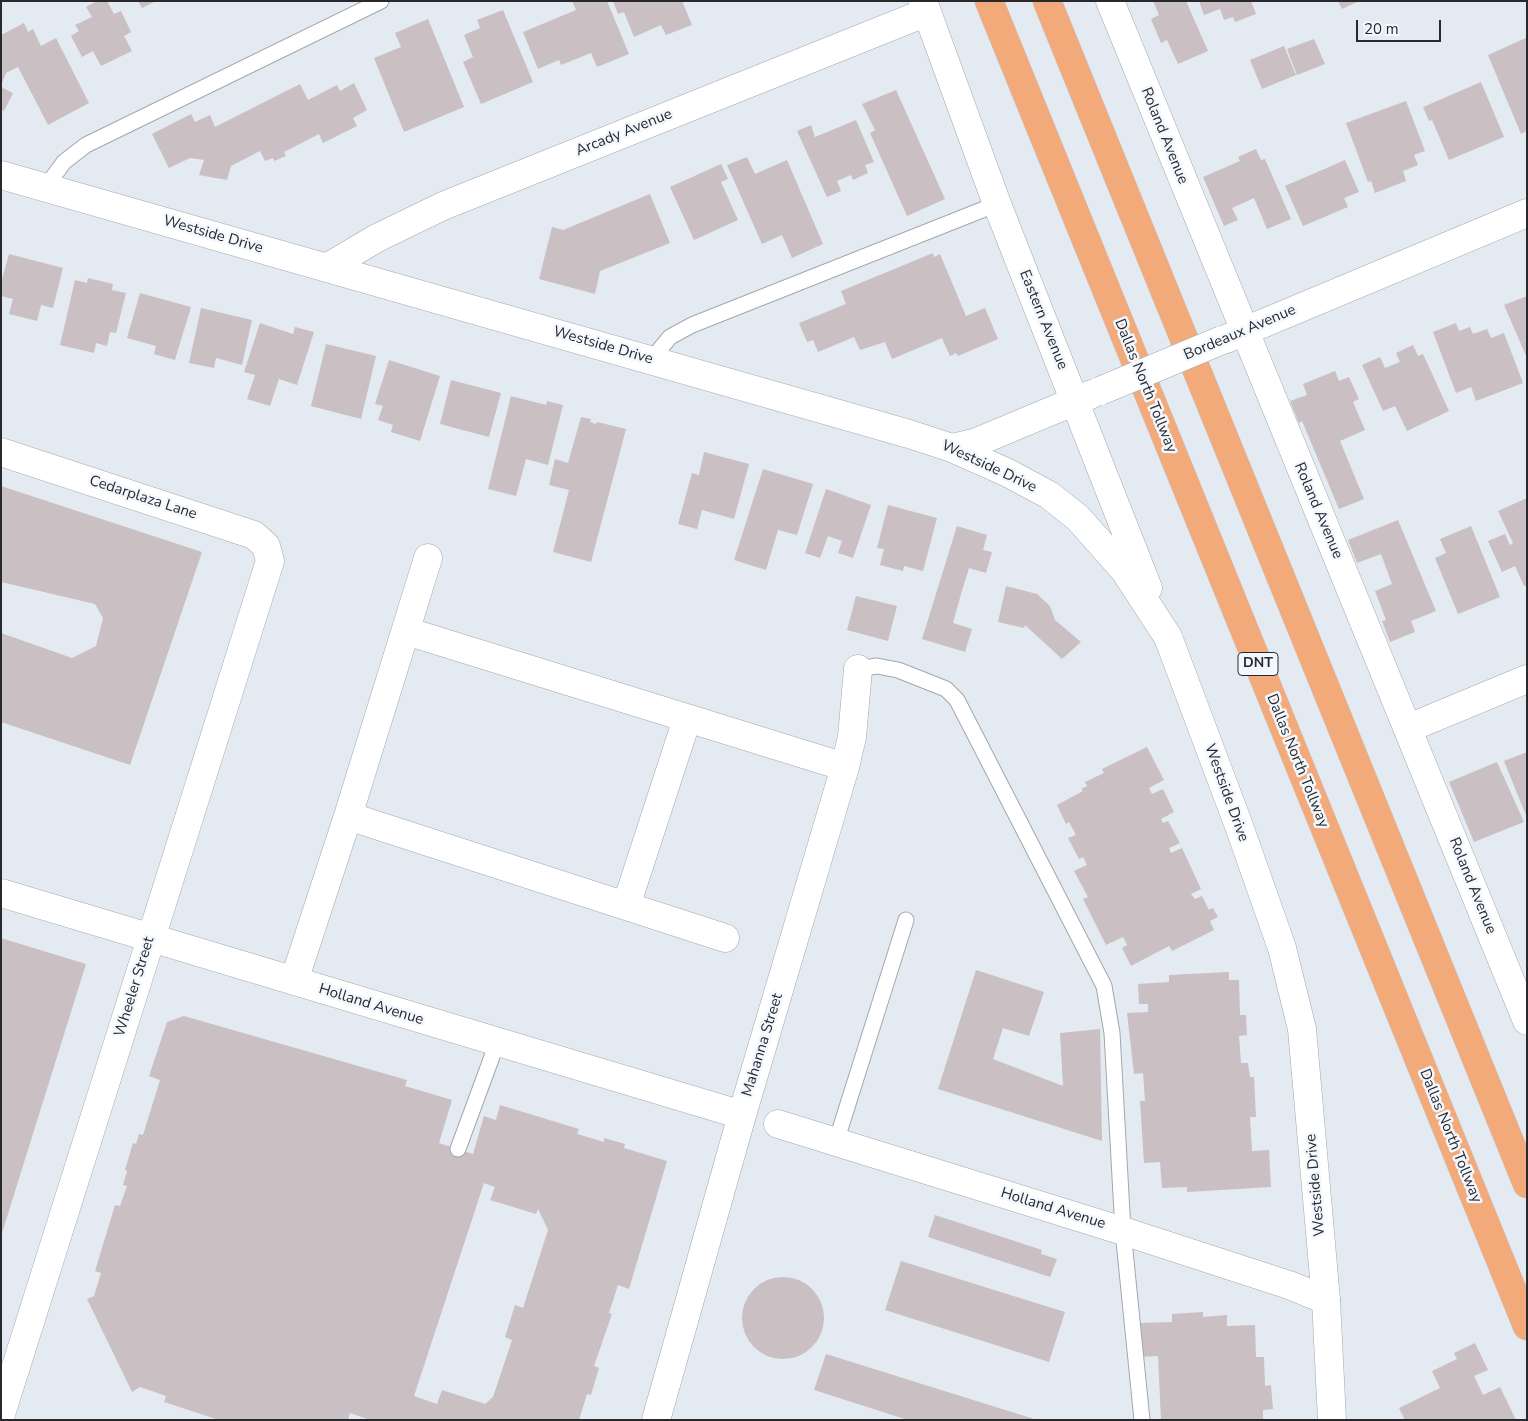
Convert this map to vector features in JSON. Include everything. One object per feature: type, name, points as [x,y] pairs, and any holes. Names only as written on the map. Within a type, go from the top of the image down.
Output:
[{"type":"highway","name":"Dallas North Tollway","points":[[989,1],[1527,1326]]},
{"type":"highway","points":[[1047,1],[1527,1184]]},
{"type":"street","name":"Roland Avenue","points":[[1110,1],[1233,336],[1409,728],[1527,1021]]},
{"type":"street","name":"Eastern Avenue","points":[[925,7],[997,204],[1168,637]]},
{"type":"street","name":"Arcady Avenue","points":[[328,267],[377,238],[443,206],[925,7]]},
{"type":"street","name":"Westside Drive","points":[[1,175],[328,267],[952,448],[1041,490],[1078,518],[1125,571],[1168,637],[1239,826],[1282,948],[1302,1029],[1326,1300],[1332,1420]]},
{"type":"street","name":"Bordeaux Avenue","points":[[952,448],[977,442],[1527,212]]},
{"type":"street","name":"Cedarplaza Lane","points":[[1,452],[254,534],[266,546],[270,561]]},
{"type":"street","points":[[294,981],[348,816],[428,558]]},
{"type":"street","name":"Wheeler Street","points":[[1,1414],[270,561]]},
{"type":"street","points":[[406,631],[845,767]]},
{"type":"street","name":"Mahanna Street","points":[[656,1420],[742,1115],[845,767],[852,737],[858,669]]},
{"type":"street","points":[[1409,728],[1527,679]]},
{"type":"street","points":[[626,906],[687,719]]},
{"type":"street","points":[[348,816],[725,938]]},
{"type":"street","name":"Holland Avenue","points":[[1,893],[742,1115]]},
{"type":"street","name":"Holland Avenue","points":[[778,1124],[1123,1231],[1289,1285],[1326,1300]]},
{"type":"lane","points":[[45,188],[64,162],[86,145],[381,1]]},
{"type":"lane","points":[[651,360],[670,337],[692,325],[997,204]]},
{"type":"lane","points":[[858,669],[878,666],[898,670],[946,689],[957,700],[1104,986],[1112,1033],[1123,1231],[1142,1420]]},
{"type":"lane","points":[[836,1142],[906,920]]},
{"type":"lane","points":[[458,1149],[497,1043]]},
{"type":"building","points":[[97,1],[107,1],[114,14],[121,11],[131,32],[124,36],[132,51],[101,66],[93,51],[82,57],[71,36],[79,31],[75,25],[92,17],[86,7]]},
{"type":"building","points":[[138,1],[156,1],[142,8]]},
{"type":"building","points":[[572,1],[607,1],[629,54],[597,67],[591,53],[561,65],[559,60],[538,69],[523,32],[576,10]]},
{"type":"building","points":[[613,1],[682,1],[692,25],[666,35],[661,25],[634,37],[624,12],[618,14]]},
{"type":"building","points":[[1153,1],[1186,1],[1208,51],[1178,64],[1167,40],[1161,43],[1151,19],[1159,15]]},
{"type":"building","points":[[1199,1],[1251,1],[1256,14],[1235,22],[1233,17],[1224,20],[1220,9],[1204,15]]},
{"type":"building","points":[[1338,1],[1359,1],[1342,9]]},
{"type":"building","points":[[503,10],[533,82],[481,104],[463,62],[473,57],[464,35],[480,28],[477,20]]},
{"type":"building","points":[[428,19],[464,107],[404,132],[374,58],[401,47],[395,33]]},
{"type":"building","points":[[24,23],[28,32],[33,29],[41,46],[56,38],[89,103],[48,125],[18,67],[6,73],[1,85],[1,35]]},
{"type":"building","points":[[1526,38],[1527,131],[1521,134],[1488,55]]},
{"type":"building","points":[[1314,39],[1325,64],[1297,75],[1287,49]]},
{"type":"building","points":[[1284,46],[1296,75],[1262,89],[1250,60]]},
{"type":"building","points":[[1481,82],[1504,137],[1449,160],[1432,120],[1429,121],[1423,107]]},
{"type":"building","points":[[354,83],[367,110],[353,118],[357,126],[323,143],[319,134],[284,152],[286,156],[274,161],[273,158],[265,161],[260,151],[231,166],[227,180],[199,175],[204,160],[190,158],[169,168],[152,134],[191,114],[195,122],[210,115],[215,127],[300,84],[308,100],[337,85],[340,91]]},
{"type":"building","points":[[1,87],[13,93],[4,111],[1,110]]},
{"type":"building","points":[[896,90],[945,199],[907,216],[870,133],[875,130],[862,104]]},
{"type":"building","points":[[1406,101],[1425,151],[1414,155],[1418,165],[1403,171],[1406,181],[1375,193],[1371,181],[1368,182],[1346,123]]},
{"type":"building","points":[[856,120],[874,162],[865,165],[868,173],[853,180],[851,175],[837,181],[841,191],[827,197],[797,131],[811,125],[815,137]]},
{"type":"building","points":[[1256,149],[1261,160],[1265,159],[1291,219],[1267,229],[1254,198],[1232,208],[1238,220],[1224,226],[1203,177],[1240,161],[1238,157]]},
{"type":"building","points":[[747,157],[755,174],[787,160],[823,244],[792,258],[782,235],[762,244],[727,165]]},
{"type":"building","points":[[1345,160],[1359,192],[1344,198],[1348,207],[1303,226],[1285,186]]},
{"type":"building","points":[[721,164],[728,179],[721,182],[738,220],[694,240],[670,187]]},
{"type":"building","points":[[650,194],[670,243],[600,271],[595,294],[539,279],[552,227],[563,230]]},
{"type":"building","points":[[933,253],[934,257],[940,254],[966,316],[985,308],[998,339],[958,356],[956,353],[950,356],[942,338],[892,359],[885,342],[860,350],[854,337],[818,352],[813,340],[807,342],[799,323],[846,304],[841,291]]},
{"type":"building","points":[[9,254],[63,268],[53,308],[41,305],[37,321],[9,314],[13,299],[1,296],[1,283]]},
{"type":"building","points":[[88,278],[113,284],[112,290],[126,293],[116,333],[110,332],[107,346],[96,343],[94,353],[60,345],[75,280],[87,283]]},
{"type":"building","points":[[140,293],[191,307],[175,360],[154,354],[156,346],[127,338]]},
{"type":"building","points":[[1527,296],[1527,358],[1504,305]]},
{"type":"building","points":[[201,308],[252,320],[242,365],[216,358],[214,368],[189,363]]},
{"type":"building","points":[[260,323],[293,334],[295,327],[314,332],[297,385],[279,379],[270,406],[247,399],[255,375],[244,372]]},
{"type":"building","points":[[1456,323],[1459,331],[1470,327],[1473,334],[1487,329],[1491,338],[1504,333],[1523,383],[1476,401],[1471,387],[1456,393],[1433,332]]},
{"type":"building","points":[[326,344],[376,356],[361,419],[311,406]]},
{"type":"building","points":[[1413,345],[1418,356],[1423,354],[1449,411],[1407,431],[1395,406],[1383,411],[1362,365],[1380,357],[1385,368],[1400,362],[1396,353]]},
{"type":"building","points":[[389,360],[440,376],[420,441],[391,432],[393,425],[378,420],[383,406],[375,404]]},
{"type":"building","points":[[1335,371],[1339,381],[1349,377],[1359,399],[1353,402],[1365,430],[1340,441],[1364,499],[1339,509],[1302,421],[1299,423],[1290,401],[1307,395],[1303,384]]},
{"type":"building","points":[[451,380],[501,393],[489,437],[440,424]]},
{"type":"building","points":[[511,396],[546,405],[547,401],[563,405],[548,465],[526,459],[516,496],[488,489]]},
{"type":"building","points":[[581,417],[591,419],[590,422],[596,424],[597,422],[626,429],[591,562],[553,552],[569,490],[549,485],[555,459],[568,463]]},
{"type":"building","points":[[704,452],[749,464],[734,519],[702,510],[697,529],[678,524],[692,473],[699,475]]},
{"type":"building","points":[[763,469],[813,484],[797,535],[778,530],[766,570],[734,560]]},
{"type":"building","points":[[1,486],[202,552],[130,765],[1,722],[1,633],[72,658],[96,646],[103,618],[95,604],[1,582]]},
{"type":"building","points":[[826,489],[871,505],[853,558],[838,553],[842,541],[828,536],[820,558],[805,553]]},
{"type":"building","points":[[1527,498],[1527,585],[1524,586],[1515,566],[1502,572],[1488,541],[1505,534],[1510,545],[1513,543],[1498,511]]},
{"type":"building","points":[[888,505],[937,518],[923,571],[904,566],[903,571],[880,565],[884,549],[877,548]]},
{"type":"building","points":[[1398,520],[1436,611],[1411,621],[1415,632],[1390,642],[1382,621],[1386,620],[1375,591],[1392,584],[1381,554],[1357,563],[1348,540]]},
{"type":"building","points":[[957,526],[987,535],[983,550],[992,552],[986,573],[969,568],[953,623],[972,629],[965,652],[922,639]]},
{"type":"building","points":[[1471,526],[1500,597],[1458,614],[1435,558],[1446,553],[1440,539]]},
{"type":"building","points":[[1006,586],[1037,594],[1050,606],[1055,620],[1081,642],[1062,659],[1025,625],[1024,628],[998,622]]},
{"type":"building","points":[[856,596],[897,606],[888,641],[847,630]]},
{"type":"building","points":[[1147,747],[1164,780],[1149,788],[1152,794],[1163,789],[1174,812],[1161,819],[1163,823],[1168,821],[1180,843],[1169,848],[1171,853],[1182,848],[1201,889],[1191,894],[1195,899],[1202,896],[1209,910],[1213,908],[1218,917],[1210,921],[1214,930],[1172,951],[1169,946],[1131,966],[1122,948],[1127,945],[1123,937],[1106,945],[1083,899],[1088,897],[1074,871],[1087,865],[1083,857],[1079,859],[1068,838],[1076,835],[1069,822],[1066,824],[1057,805],[1083,791],[1081,789],[1087,786],[1085,782],[1104,773],[1102,769]]},
{"type":"building","points":[[1527,752],[1527,818],[1504,761]]},
{"type":"building","points":[[1497,762],[1524,822],[1474,842],[1449,782]]},
{"type":"building","points":[[1,938],[86,964],[2,1233],[1,1233]]},
{"type":"building","points":[[976,970],[1044,992],[1029,1036],[1003,1028],[993,1059],[1063,1086],[1060,1033],[1100,1029],[1102,1141],[938,1089]]},
{"type":"building","points":[[1229,972],[1229,980],[1239,980],[1240,1015],[1246,1015],[1247,1035],[1239,1036],[1241,1063],[1248,1063],[1250,1077],[1254,1077],[1256,1117],[1250,1117],[1252,1151],[1269,1150],[1271,1187],[1187,1192],[1187,1187],[1162,1188],[1160,1162],[1144,1163],[1140,1101],[1145,1101],[1143,1073],[1134,1074],[1127,1013],[1148,1012],[1148,1004],[1139,1004],[1138,984],[1169,982],[1169,975]]},
{"type":"building","points":[[184,1016],[407,1080],[405,1086],[452,1100],[439,1143],[473,1154],[484,1116],[496,1120],[500,1105],[579,1129],[577,1134],[604,1142],[604,1138],[625,1144],[624,1148],[667,1161],[629,1289],[618,1285],[609,1313],[612,1314],[594,1366],[599,1368],[591,1395],[587,1394],[579,1420],[370,1420],[350,1413],[348,1420],[219,1420],[164,1402],[166,1396],[140,1387],[132,1392],[87,1299],[94,1296],[101,1273],[95,1271],[115,1205],[120,1206],[127,1186],[123,1185],[127,1171],[125,1170],[133,1143],[136,1144],[139,1134],[143,1135],[160,1080],[149,1076],[167,1022]],"holes":[[[484,1183],[495,1187],[490,1200],[536,1214],[538,1209],[548,1230],[523,1308],[515,1305],[505,1337],[512,1340],[493,1397],[485,1404],[442,1390],[437,1404],[414,1396]]]},
{"type":"building","points":[[935,1215],[1042,1250],[1041,1254],[1057,1259],[1050,1277],[928,1237]]},
{"type":"building","points":[[901,1261],[1065,1312],[1049,1362],[885,1310]]},
{"type":"building","points":[[783,1277],[799,1281],[812,1289],[820,1302],[824,1318],[820,1334],[812,1347],[799,1355],[783,1359],[767,1355],[754,1347],[746,1334],[742,1318],[746,1302],[754,1289],[767,1281]]},
{"type":"building","points":[[1203,1312],[1203,1317],[1227,1315],[1227,1326],[1255,1325],[1256,1357],[1264,1357],[1265,1386],[1271,1385],[1273,1409],[1263,1410],[1263,1420],[1161,1420],[1158,1356],[1141,1357],[1140,1323],[1172,1322],[1172,1314]]},
{"type":"building","points":[[1475,1343],[1488,1370],[1474,1376],[1483,1395],[1500,1387],[1516,1420],[1405,1420],[1399,1408],[1440,1388],[1432,1371],[1457,1359],[1454,1353]]},
{"type":"building","points":[[826,1354],[1034,1420],[908,1420],[814,1390]]}]
